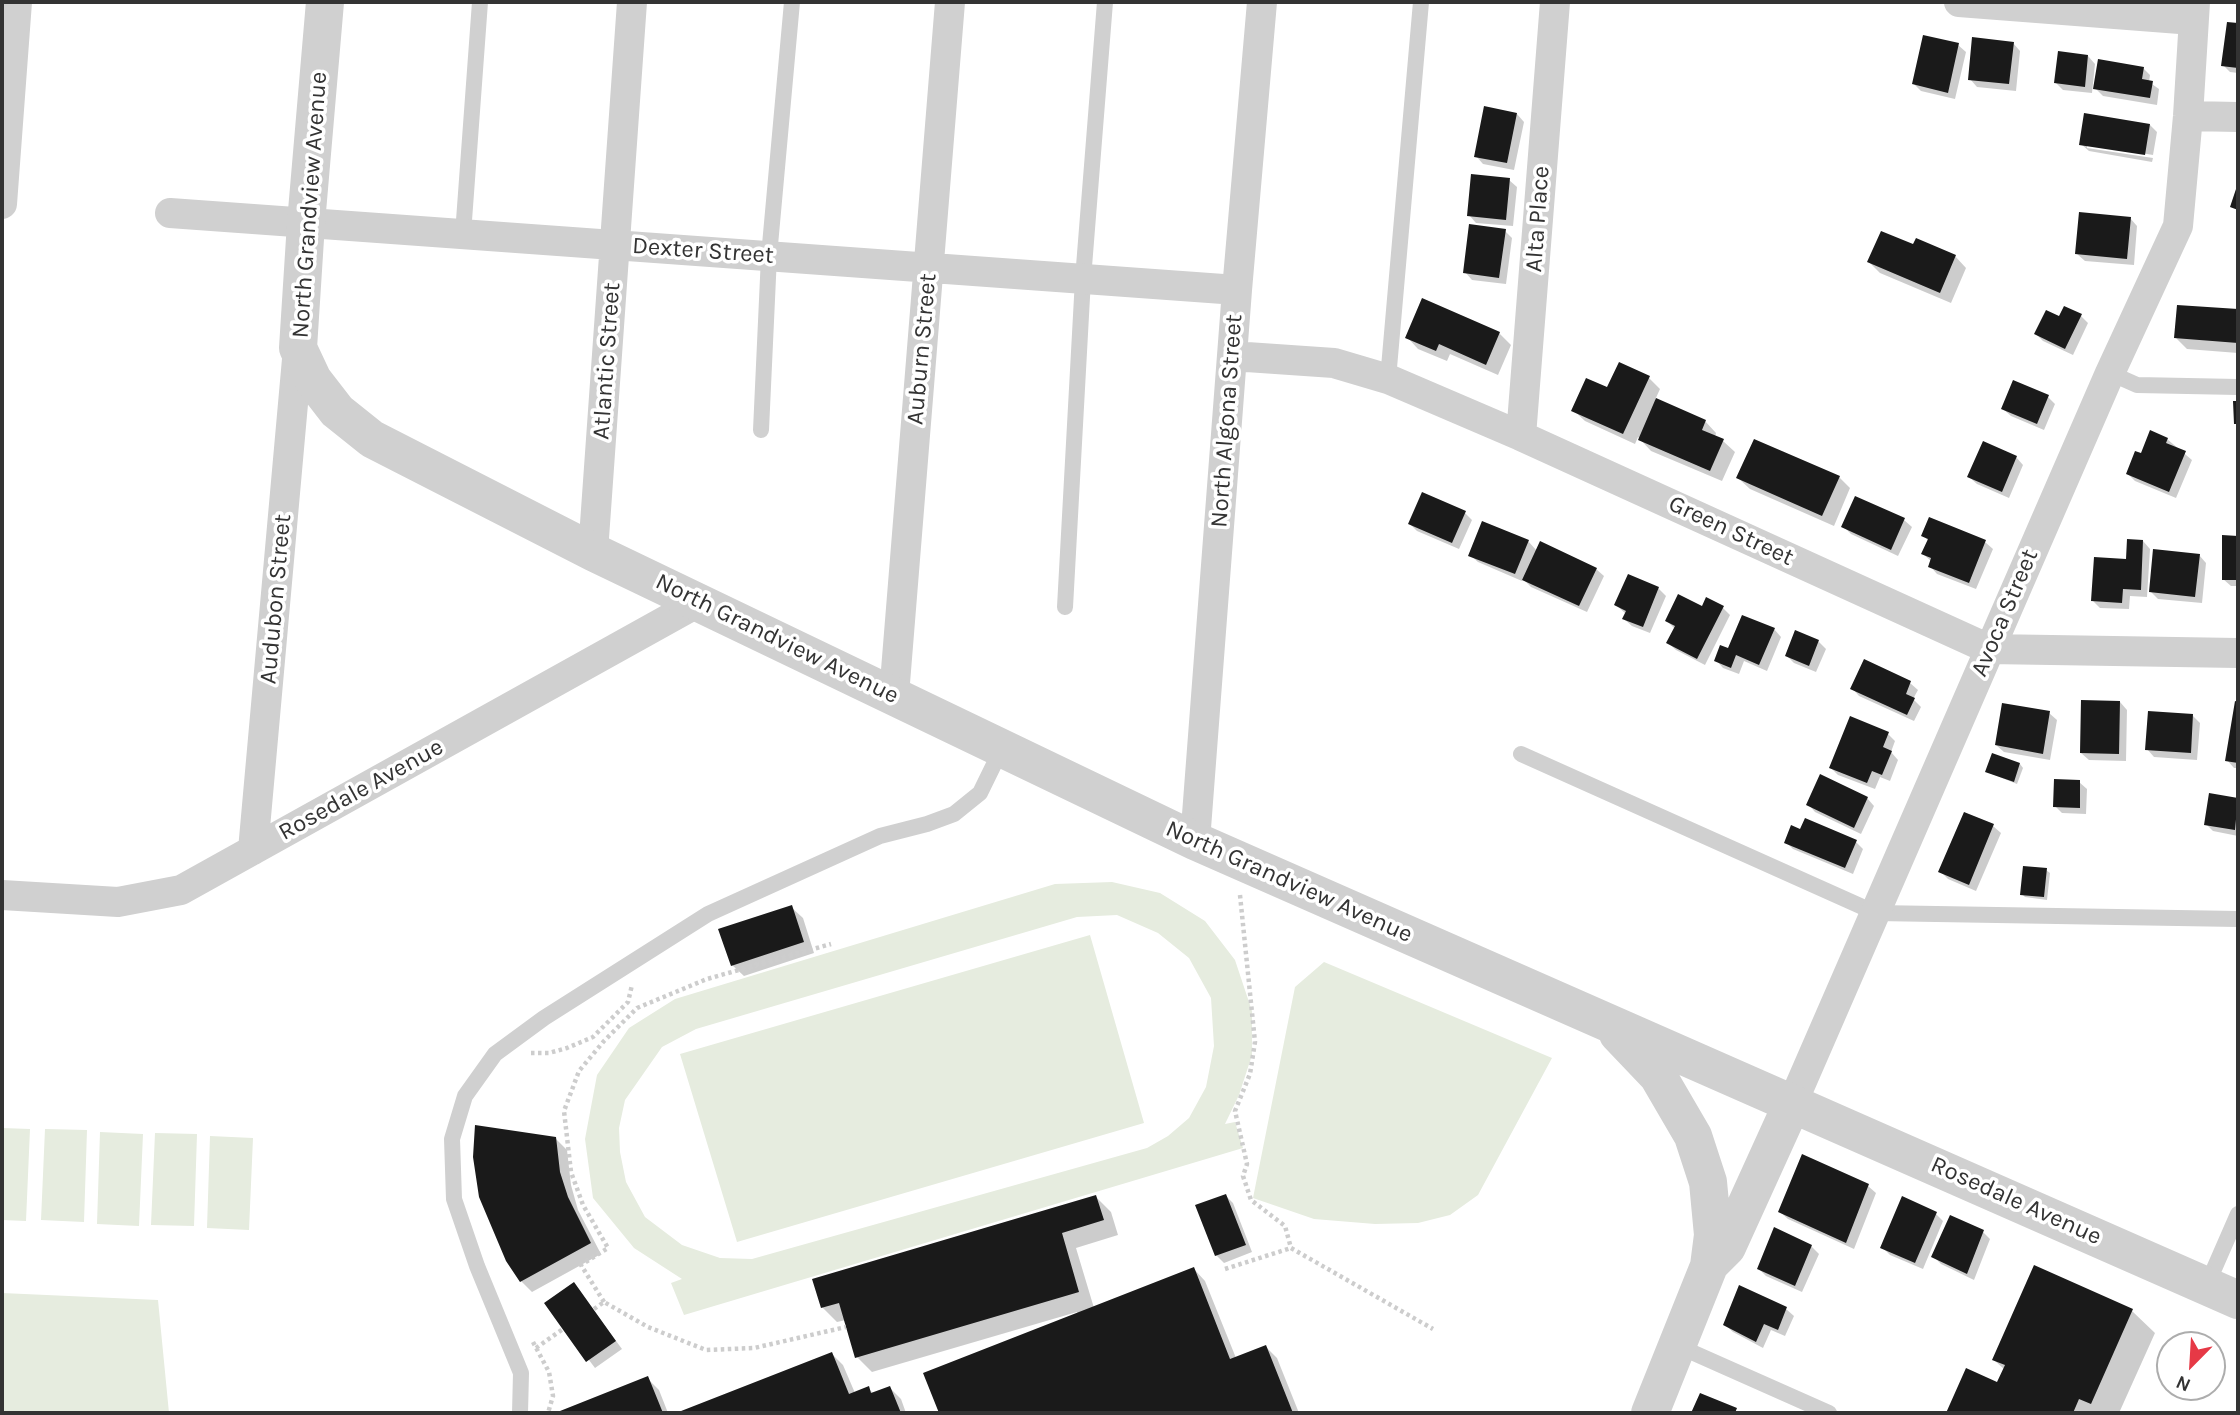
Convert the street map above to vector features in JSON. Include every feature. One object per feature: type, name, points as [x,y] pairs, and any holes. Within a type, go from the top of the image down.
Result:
[{"type":"street","points":[[2,204],[17,2]]},
{"type":"street","name":"North Grandview Avenue","points":[[325,2],[298,348],[313,380],[337,411],[372,439],[593,552],[1195,841],[1792,1104],[1727,1247],[1709,1266]]},
{"type":"street","name":"Atlantic Street","points":[[593,552],[632,2]]},
{"type":"street","name":"Auburn Street","points":[[894,695],[950,2]]},
{"type":"street","name":"North Algona Street","points":[[1195,841],[1262,2]]},
{"type":"street","name":"Alta Place","points":[[1521,436],[1555,2]]},
{"type":"street","points":[[1959,2],[2194,11]]},
{"type":"street","name":"Avoca Street","points":[[1792,1104],[2110,373],[2178,226],[2194,11]]},
{"type":"street","points":[[2188,116],[2238,117]]},
{"type":"street","name":"Dexter Street","points":[[170,213],[1237,290]]},
{"type":"street","name":"Audubon Street","points":[[253,850],[298,348]]},
{"type":"street","name":"Green Street","points":[[1232,356],[1334,363],[1388,379],[1521,436],[1989,649],[2238,653]]},
{"type":"street","name":"Rosedale Avenue","points":[[2,895],[118,902],[181,890],[699,602]]},
{"type":"street","name":"North Grandview Avenue","points":[[1610,1025],[1658,1076],[1693,1136],[1708,1182],[1713,1235],[1709,1266],[1650,1413]]},
{"type":"street","name":"Rosedale Avenue","points":[[1792,1104],[2223,1292]]},
{"type":"lane","points":[[463,234],[480,2]]},
{"type":"lane","points":[[761,430],[769,256],[792,2]]},
{"type":"lane","points":[[1065,607],[1083,279],[1105,2]]},
{"type":"lane","points":[[1388,379],[1421,2]]},
{"type":"lane","points":[[2110,373],[2137,385],[2238,387]]},
{"type":"lane","points":[[520,1413],[521,1373],[477,1266],[454,1199],[452,1139],[465,1096],[495,1054],[534,1025],[708,914],[880,836],[954,814],[980,793],[1002,747]]},
{"type":"lane","points":[[1521,754],[1877,912],[2238,919]]},
{"type":"lane","points":[[2223,1292],[2238,1214]]},
{"type":"lane","points":[[1677,1346],[1829,1413]]},
{"type":"path","points":[[1240,895],[1255,1042],[1250,1074],[1235,1111],[1247,1164],[1243,1176],[1251,1200],[1285,1226],[1291,1248],[1433,1329]]},
{"type":"path","points":[[831,944],[708,979],[637,1008],[579,1071],[564,1111],[571,1172],[583,1205],[608,1248],[582,1265],[604,1302],[648,1327],[706,1350],[754,1348],[846,1327]]},
{"type":"path","points":[[525,1055],[567,1048],[593,1037],[628,1002],[633,981]]},
{"type":"path","points":[[1225,1269],[1291,1248]]},
{"type":"path","points":[[593,1309],[604,1302]]},
{"type":"path","points":[[536,1348],[563,1329]]},
{"type":"path","points":[[531,1339],[549,1372],[553,1396],[548,1413]]},
{"type":"shaded area","points":[[1112,882],[1160,893],[1205,921],[1235,960],[1252,1011],[1252,1055],[1239,1095],[1225,1124],[1235,1122],[1243,1148],[684,1315],[671,1283],[682,1279],[634,1248],[593,1198],[585,1139],[597,1075],[629,1028],[675,999],[1055,884]],"holes":[[[1117,915],[1158,933],[1189,958],[1211,998],[1214,1046],[1206,1087],[1189,1118],[1168,1136],[1147,1148],[752,1259],[720,1258],[682,1245],[645,1217],[626,1182],[619,1128],[625,1100],[662,1047],[696,1029],[1077,917]]]},
{"type":"shaded area","points":[[1090,935],[1144,1123],[737,1242],[680,1054]]},
{"type":"shaded area","points":[[1324,962],[1552,1058],[1478,1195],[1450,1215],[1418,1223],[1375,1224],[1314,1219],[1253,1198],[1295,987]]},
{"type":"shaded area","points":[[2,1128],[30,1129],[26,1221],[2,1220]]},
{"type":"shaded area","points":[[45,1129],[87,1130],[84,1222],[41,1220]]},
{"type":"shaded area","points":[[100,1132],[143,1134],[139,1226],[97,1224]]},
{"type":"shaded area","points":[[155,1133],[197,1134],[194,1226],[151,1225]]},
{"type":"shaded area","points":[[210,1136],[253,1138],[249,1230],[207,1228]]},
{"type":"shaded area","points":[[2,1293],[158,1300],[169,1413],[2,1413]]},
{"type":"building","points":[[2227,22],[2238,23],[2238,68],[2221,66]]},
{"type":"building","points":[[1923,35],[1959,43],[1948,93],[1912,84]]},
{"type":"building","points":[[1972,37],[2014,42],[2009,84],[1968,80]]},
{"type":"building","points":[[2058,51],[2088,55],[2085,87],[2054,83]]},
{"type":"building","points":[[2098,59],[2144,67],[2142,79],[2153,81],[2150,98],[2093,89]]},
{"type":"building","points":[[1484,106],[1517,113],[1507,163],[1474,157]]},
{"type":"building","points":[[2084,113],[2150,124],[2145,155],[2079,145]]},
{"type":"building","points":[[1471,174],[1510,178],[1506,220],[1467,216]]},
{"type":"building","points":[[2238,183],[2238,210],[2230,207]]},
{"type":"building","points":[[2079,212],[2131,217],[2127,259],[2075,254]]},
{"type":"building","points":[[1469,224],[1506,229],[1499,278],[1463,273]]},
{"type":"building","points":[[1881,231],[1913,244],[1916,238],[1956,255],[1940,293],[1867,262]]},
{"type":"building","points":[[1422,298],[1500,332],[1486,365],[1439,344],[1436,351],[1405,338]]},
{"type":"building","points":[[2177,305],[2238,309],[2238,343],[2174,338]]},
{"type":"building","points":[[2064,306],[2082,314],[2065,349],[2034,334],[2046,310],[2059,316]]},
{"type":"building","points":[[1619,362],[1650,376],[1623,434],[1571,411],[1586,378],[1607,387]]},
{"type":"building","points":[[2013,380],[2049,395],[2037,424],[2001,409]]},
{"type":"building","points":[[1656,398],[1706,420],[1702,430],[1724,439],[1710,471],[1638,440]]},
{"type":"building","points":[[2233,401],[2238,401],[2238,424],[2234,424]]},
{"type":"building","points":[[2150,430],[2168,438],[2166,443],[2186,451],[2169,492],[2126,474],[2135,451],[2141,453]]},
{"type":"building","points":[[1754,439],[1840,476],[1822,516],[1736,478]]},
{"type":"building","points":[[1983,441],[2017,456],[2002,492],[1967,477]]},
{"type":"building","points":[[1422,492],[1466,511],[1452,543],[1408,524]]},
{"type":"building","points":[[1855,496],[1905,518],[1891,550],[1841,527]]},
{"type":"building","points":[[1929,517],[1986,540],[1969,583],[1928,567],[1931,558],[1921,554],[1928,539],[1921,536]]},
{"type":"building","points":[[1482,521],[1529,540],[1515,574],[1468,556]]},
{"type":"building","points":[[2222,535],[2238,536],[2238,580],[2222,580]]},
{"type":"building","points":[[2127,539],[2143,540],[2141,590],[2123,589],[2122,603],[2091,601],[2094,557],[2126,559]]},
{"type":"building","points":[[1540,541],[1597,568],[1579,606],[1522,580]]},
{"type":"building","points":[[2153,549],[2200,554],[2195,597],[2149,592]]},
{"type":"building","points":[[1628,574],[1659,587],[1643,627],[1622,619],[1626,611],[1614,605]]},
{"type":"building","points":[[1678,594],[1702,606],[1706,597],[1724,606],[1697,659],[1666,643],[1675,626],[1665,621]]},
{"type":"building","points":[[1742,615],[1775,628],[1759,665],[1736,655],[1731,668],[1714,661],[1720,645],[1728,648]]},
{"type":"building","points":[[1795,630],[1819,640],[1809,666],[1785,656]]},
{"type":"building","points":[[1864,659],[1911,681],[1906,694],[1915,698],[1907,715],[1850,689]]},
{"type":"building","points":[[2081,700],[2120,701],[2119,754],[2080,753]]},
{"type":"building","points":[[2235,701],[2238,702],[2238,763],[2225,761]]},
{"type":"building","points":[[2002,703],[2050,711],[2043,754],[1995,745]]},
{"type":"building","points":[[2148,711],[2193,714],[2191,753],[2145,750]]},
{"type":"building","points":[[1850,716],[1889,732],[1883,747],[1892,751],[1882,775],[1872,771],[1867,783],[1829,768]]},
{"type":"building","points":[[1992,753],[2020,763],[2014,782],[1985,772]]},
{"type":"building","points":[[1820,774],[1868,797],[1854,828],[1806,805]]},
{"type":"building","points":[[2054,779],[2080,780],[2080,808],[2053,807]]},
{"type":"building","points":[[2209,793],[2238,798],[2235,830],[2204,825]]},
{"type":"building","points":[[1964,812],[1994,824],[1969,885],[1938,872]]},
{"type":"building","points":[[1805,818],[1857,840],[1845,868],[1784,843],[1791,825],[1800,829]]},
{"type":"building","points":[[2023,866],[2047,868],[2044,897],[2020,895]]},
{"type":"building","points":[[792,905],[804,942],[731,966],[718,929]]},
{"type":"building","points":[[475,1125],[556,1137],[560,1172],[568,1197],[591,1243],[520,1282],[506,1261],[479,1197],[473,1157]]},
{"type":"building","points":[[1802,1154],[1869,1184],[1846,1243],[1778,1212]]},
{"type":"building","points":[[1226,1194],[1246,1245],[1215,1256],[1195,1205]]},
{"type":"building","points":[[1096,1195],[1104,1220],[1062,1233],[1079,1292],[855,1358],[839,1303],[821,1308],[812,1279]]},
{"type":"building","points":[[1902,1196],[1937,1212],[1915,1263],[1880,1248]]},
{"type":"building","points":[[1950,1215],[1984,1230],[1967,1274],[1931,1257]]},
{"type":"building","points":[[1774,1227],[1812,1245],[1795,1286],[1757,1269]]},
{"type":"building","points":[[2034,1265],[2133,1309],[2091,1404],[2079,1399],[2073,1413],[1946,1413],[1966,1368],[1997,1382],[2005,1365],[1992,1360]]},
{"type":"building","points":[[1194,1267],[1230,1359],[1266,1345],[1293,1413],[939,1413],[923,1373]]},
{"type":"building","points":[[574,1282],[616,1341],[586,1362],[544,1303]]},
{"type":"building","points":[[1739,1285],[1787,1307],[1778,1330],[1764,1324],[1756,1342],[1723,1325]]},
{"type":"building","points":[[832,1352],[849,1394],[869,1386],[871,1393],[890,1386],[901,1413],[676,1413]]},
{"type":"building","points":[[648,1376],[663,1413],[555,1413]]},
{"type":"building","points":[[1700,1393],[1737,1408],[1735,1413],[1691,1413]]}]
